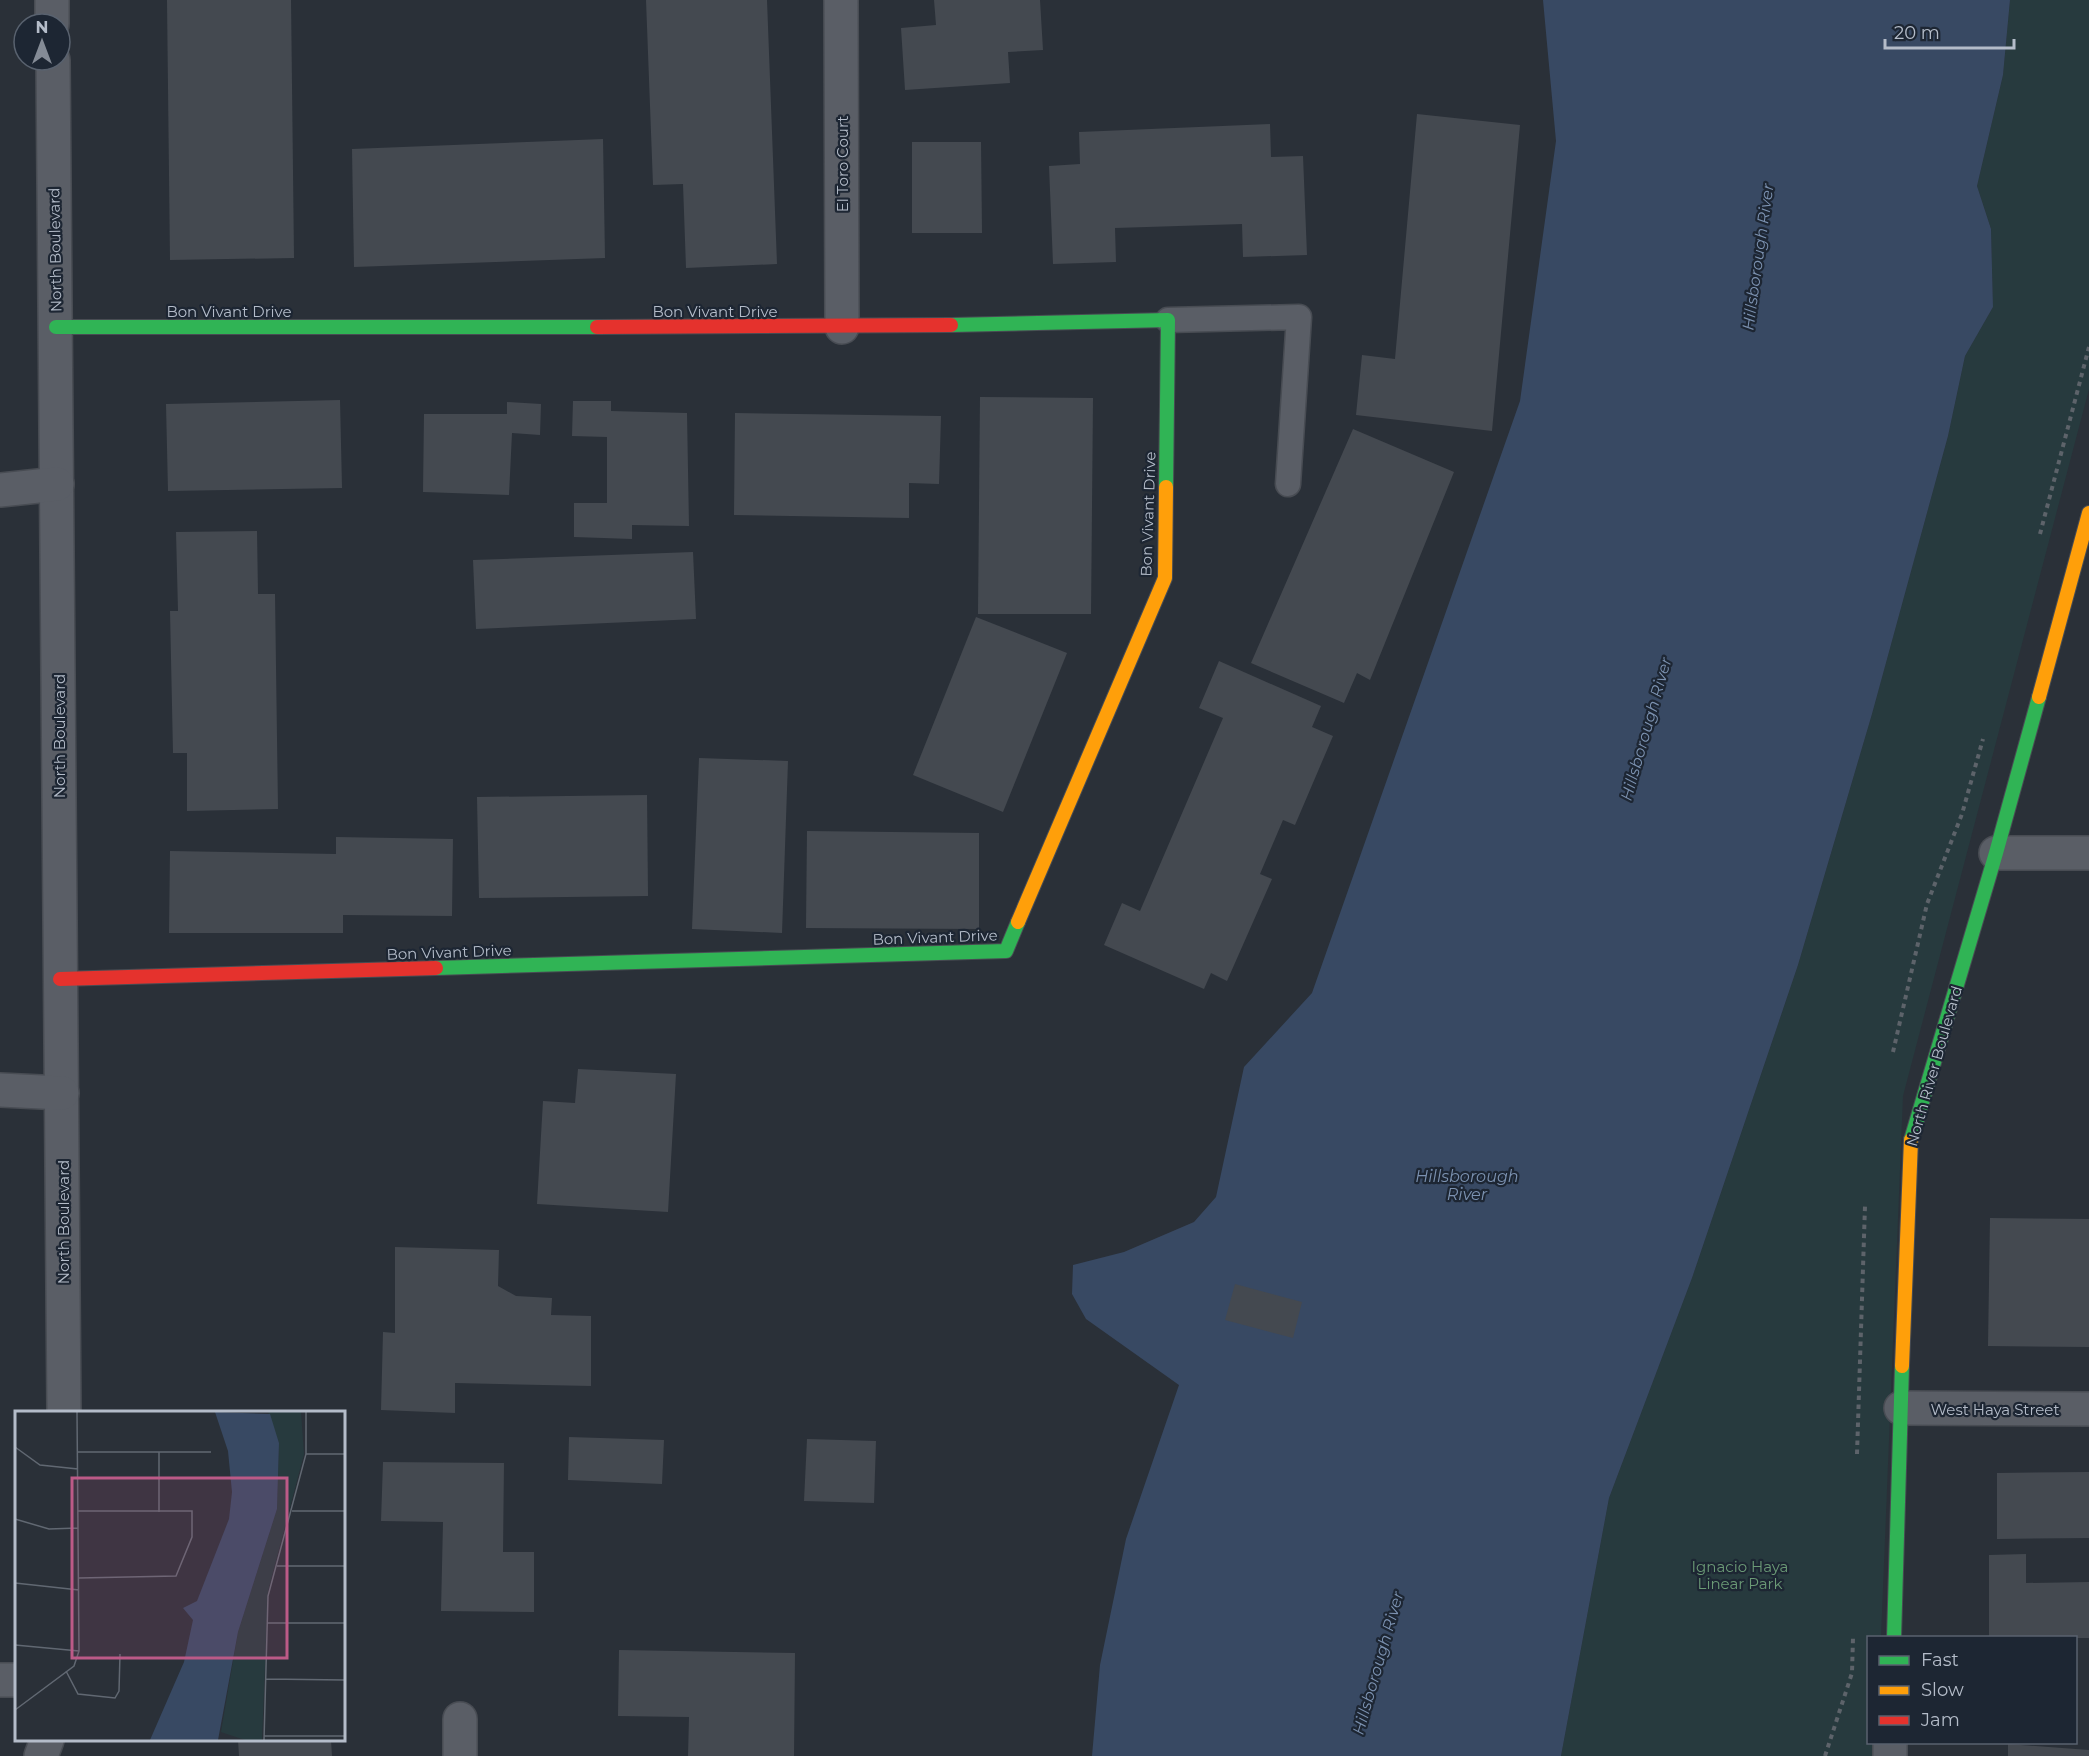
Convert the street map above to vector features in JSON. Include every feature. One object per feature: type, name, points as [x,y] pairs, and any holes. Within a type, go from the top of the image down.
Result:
[{"type":"street","name":"El Toro Court","points":[[841,0],[842,327]]},
{"type":"street","name":"North Boulevard","points":[[53,72],[64,1411]]},
{"type":"street","name":"Bon Vivant Drive","points":[[56,327],[842,327],[1168,320],[1164,578],[1006,951],[60,979]]},
{"type":"street","points":[[0,490],[57,484]]},
{"type":"street","name":"North River Boulevard","points":[[1894,1636],[1909,1146],[1996,853],[2089,513]]},
{"type":"street","points":[[1996,853],[2089,854]]},
{"type":"street","points":[[0,1090],[62,1093]]},
{"type":"street","name":"West Haya Street","points":[[1902,1408],[2089,1409]]},
{"type":"street","points":[[460,1719],[460,1756]]},
{"type":"street","points":[[41,1756],[47,1741]]},
{"type":"lane","points":[[1168,320],[1299,317],[1288,484]]},
{"type":"green space","name":"Ignacio Haya Linear Park","points":[[2010,0],[2089,0],[2089,389],[1903,1096],[1881,1636],[1867,1636],[1867,1744],[1877,1744],[1876,1756],[1561,1756],[1609,1498],[1692,1278],[1798,965],[1872,714],[1948,436],[1965,356],[1993,307],[1991,229],[1977,186],[2003,75]]},
{"type":"water","name":"Hillsborough River","points":[[1543,0],[2010,0],[2003,75],[1977,186],[1991,229],[1993,307],[1965,356],[1948,436],[1872,714],[1798,965],[1692,1278],[1609,1498],[1561,1756],[1092,1756],[1100,1665],[1126,1539],[1179,1385],[1086,1319],[1072,1294],[1073,1265],[1124,1252],[1194,1222],[1216,1197],[1244,1067],[1312,993],[1520,401],[1556,141]]},
{"type":"building","points":[[167,0],[291,0],[294,258],[170,260]]},
{"type":"building","points":[[646,0],[767,0],[777,264],[686,268],[683,184],[653,185]]},
{"type":"building","points":[[934,0],[1040,0],[1043,50],[1008,52],[1010,83],[905,90],[901,28],[936,25]]},
{"type":"building","points":[[1417,114],[1520,125],[1492,431],[1356,415],[1362,355],[1395,359]]},
{"type":"building","points":[[1270,124],[1271,157],[1303,156],[1307,255],[1243,257],[1242,224],[1115,228],[1116,262],[1053,264],[1049,166],[1080,164],[1079,132]]},
{"type":"building","points":[[603,139],[605,258],[354,267],[352,149]]},
{"type":"building","points":[[912,142],[981,142],[982,233],[912,233]]},
{"type":"building","points":[[980,397],[1093,398],[1091,614],[978,614]]},
{"type":"building","points":[[340,400],[342,488],[168,491],[166,404]]},
{"type":"building","points":[[573,401],[611,401],[611,411],[687,413],[689,526],[632,525],[632,539],[574,537],[574,503],[607,503],[607,437],[572,436]]},
{"type":"building","points":[[507,402],[541,404],[540,435],[512,433],[509,495],[423,492],[424,414],[507,414]]},
{"type":"building","points":[[735,413],[941,416],[939,484],[909,483],[909,518],[734,515]]},
{"type":"building","points":[[1353,429],[1454,472],[1370,680],[1357,673],[1344,703],[1251,663]]},
{"type":"building","points":[[257,531],[258,594],[275,594],[278,809],[187,811],[187,753],[173,753],[170,611],[178,611],[176,532]]},
{"type":"building","points":[[693,552],[696,619],[476,629],[473,560]]},
{"type":"building","points":[[976,617],[1067,653],[1003,812],[913,775]]},
{"type":"building","points":[[1219,661],[1321,706],[1312,727],[1333,736],[1295,825],[1283,820],[1260,874],[1272,879],[1227,981],[1211,973],[1204,989],[1104,945],[1122,903],[1140,911],[1223,718],[1199,708]]},
{"type":"building","points":[[699,758],[788,761],[782,933],[692,929]]},
{"type":"building","points":[[647,795],[648,896],[479,898],[477,797]]},
{"type":"building","points":[[807,831],[979,833],[979,929],[806,928]]},
{"type":"building","points":[[336,837],[453,839],[452,916],[343,915],[343,933],[169,933],[170,851],[336,854]]},
{"type":"building","points":[[578,1069],[676,1074],[668,1212],[537,1204],[543,1101],[575,1103]]},
{"type":"building","points":[[1990,1218],[2089,1219],[2089,1347],[1988,1346]]},
{"type":"building","points":[[395,1247],[499,1250],[498,1286],[516,1296],[552,1298],[551,1315],[591,1316],[591,1386],[455,1383],[455,1413],[381,1410],[383,1332],[395,1333]]},
{"type":"building","points":[[1235,1284],[1302,1302],[1293,1338],[1225,1320]]},
{"type":"building","points":[[569,1437],[664,1440],[662,1484],[568,1480]]},
{"type":"building","points":[[807,1439],[876,1441],[874,1503],[804,1501]]},
{"type":"building","points":[[383,1462],[504,1463],[503,1552],[534,1552],[534,1612],[441,1611],[443,1522],[381,1521]]},
{"type":"building","points":[[2089,1472],[2089,1538],[1997,1539],[1997,1473]]},
{"type":"building","points":[[2026,1554],[2026,1583],[2089,1582],[2089,1638],[1989,1636],[1989,1555]]},
{"type":"building","points":[[619,1650],[795,1653],[794,1756],[688,1756],[689,1717],[618,1716]]},
{"type":"building","points":[[238,1741],[331,1741],[332,1756],[239,1756]]},
{"type":"building","points":[[2008,1744],[2089,1750],[2089,1756],[2008,1756]]},
{"type":"traffic: fast","points":[[951,325],[1168,320],[1166,487]]},
{"type":"traffic: fast","points":[[56,327],[597,327]]},
{"type":"traffic: fast","points":[[1911,1140],[1996,853],[2039,697]]},
{"type":"traffic: fast","points":[[436,968],[1006,951],[1018,922]]},
{"type":"traffic: fast","points":[[1894,1636],[1902,1366]]},
{"type":"traffic: slow","points":[[1018,922],[1165,578],[1166,487]]},
{"type":"traffic: slow","points":[[2039,697],[2089,513]]},
{"type":"traffic: slow","points":[[1902,1366],[1911,1140]]},
{"type":"traffic: jam","points":[[597,327],[951,325]]},
{"type":"traffic: jam","points":[[60,979],[436,968]]}]
